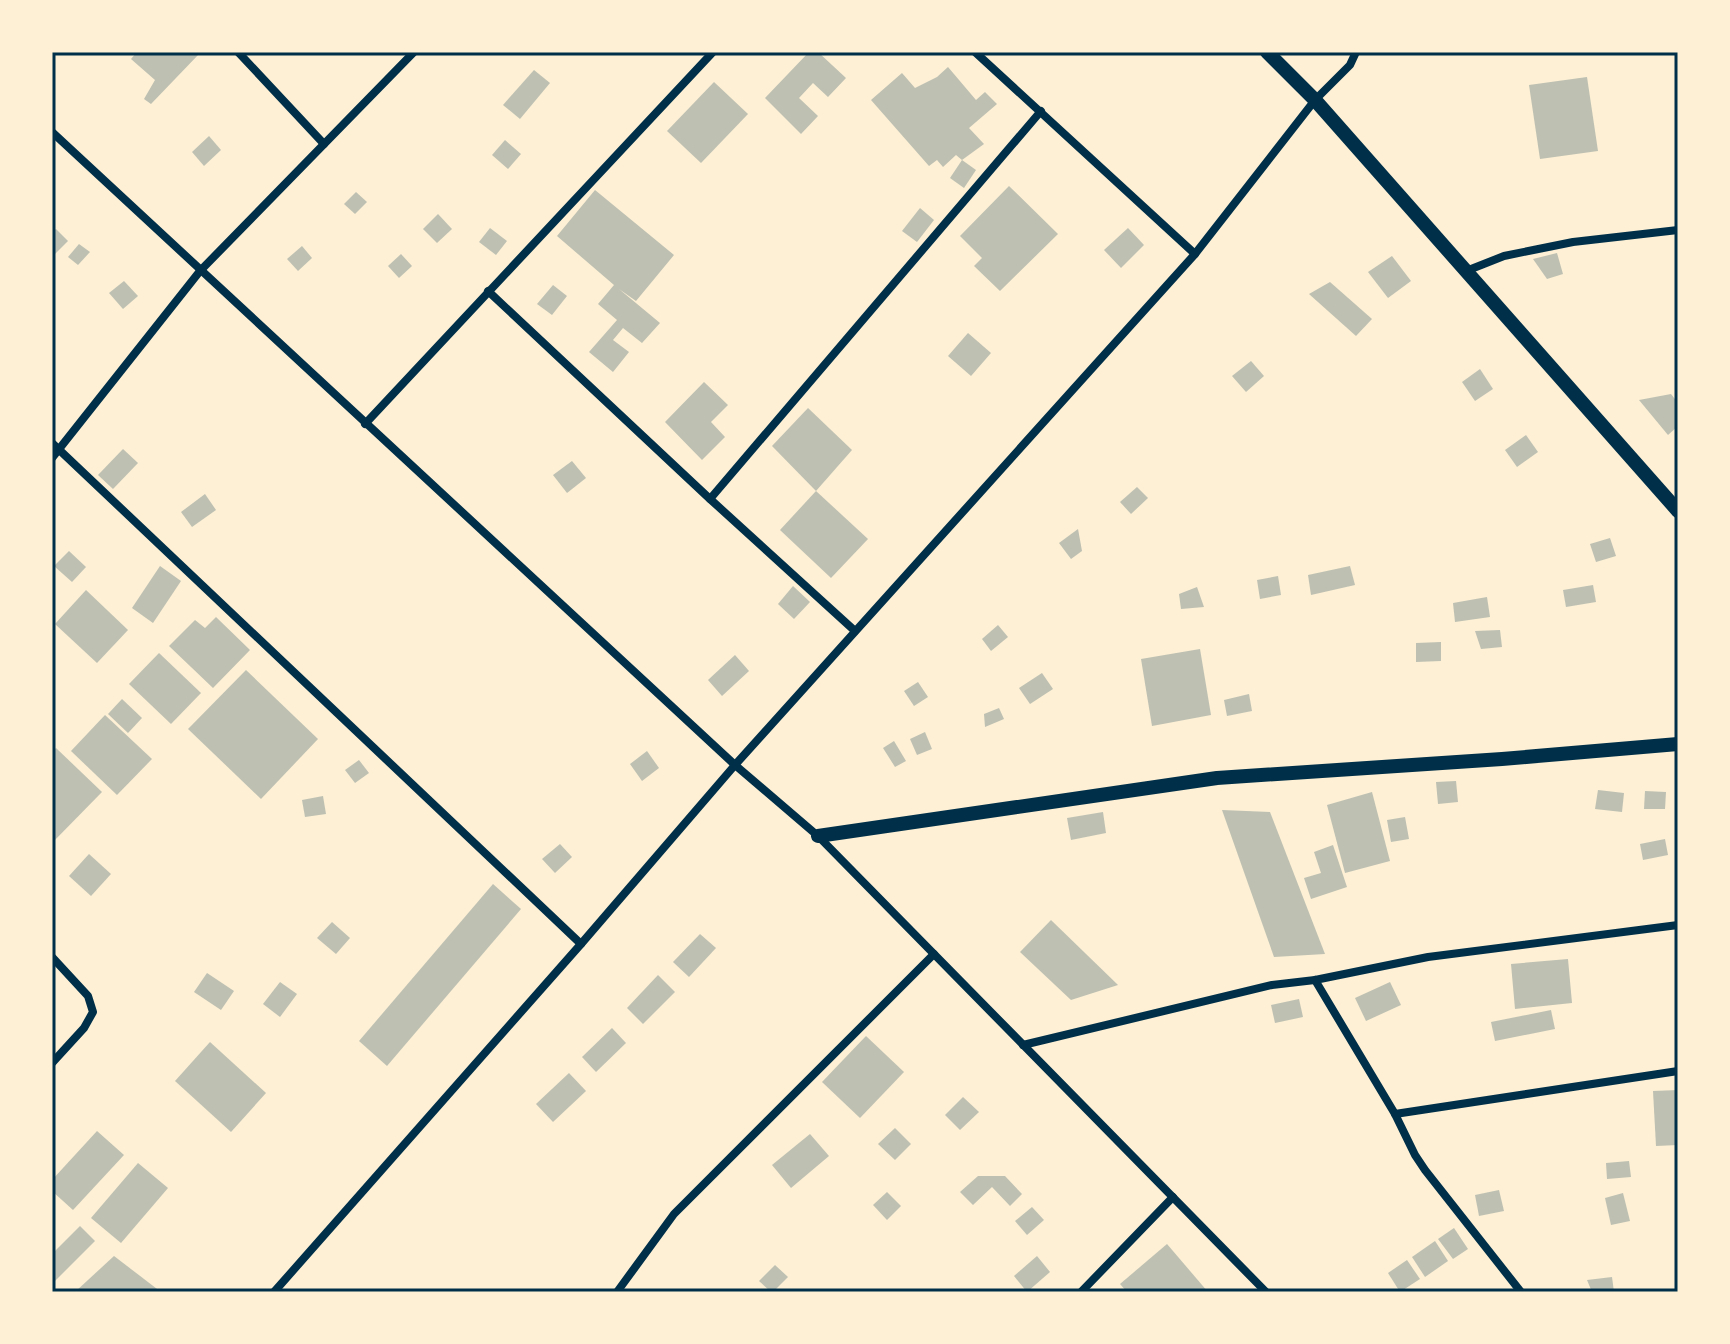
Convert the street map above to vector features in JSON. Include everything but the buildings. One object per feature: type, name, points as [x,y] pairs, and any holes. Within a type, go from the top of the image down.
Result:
[{"type":"street","points":[[238,52],[324,144]]},
{"type":"street","points":[[52,458],[56,447],[200,271],[414,52]]},
{"type":"street","points":[[365,424],[713,52]]},
{"type":"street","points":[[975,52],[1195,254]]},
{"type":"street","points":[[1267,52],[1315,100],[1678,511]]},
{"type":"street","points":[[274,1292],[735,765],[1195,254],[1315,100],[1350,65],[1356,52]]},
{"type":"street","points":[[710,499],[1041,111]]},
{"type":"street","points":[[52,132],[735,765],[818,836],[1266,1292]]},
{"type":"street","points":[[1466,271],[1504,256],[1573,242],[1678,230]]},
{"type":"street","points":[[488,291],[855,631]]},
{"type":"street","points":[[56,447],[581,944]]},
{"type":"street","points":[[818,836],[1217,778],[1678,744]]},
{"type":"street","points":[[1023,1045],[1272,985],[1315,980],[1428,957],[1678,925]]},
{"type":"street","points":[[617,1292],[674,1214],[934,954]]},
{"type":"street","points":[[52,957],[88,996],[93,1012],[84,1028],[52,1063]]},
{"type":"street","points":[[1315,980],[1395,1114],[1415,1155],[1521,1292]]},
{"type":"street","points":[[1395,1114],[1678,1071]]},
{"type":"street","points":[[1081,1292],[1173,1197]]}]
